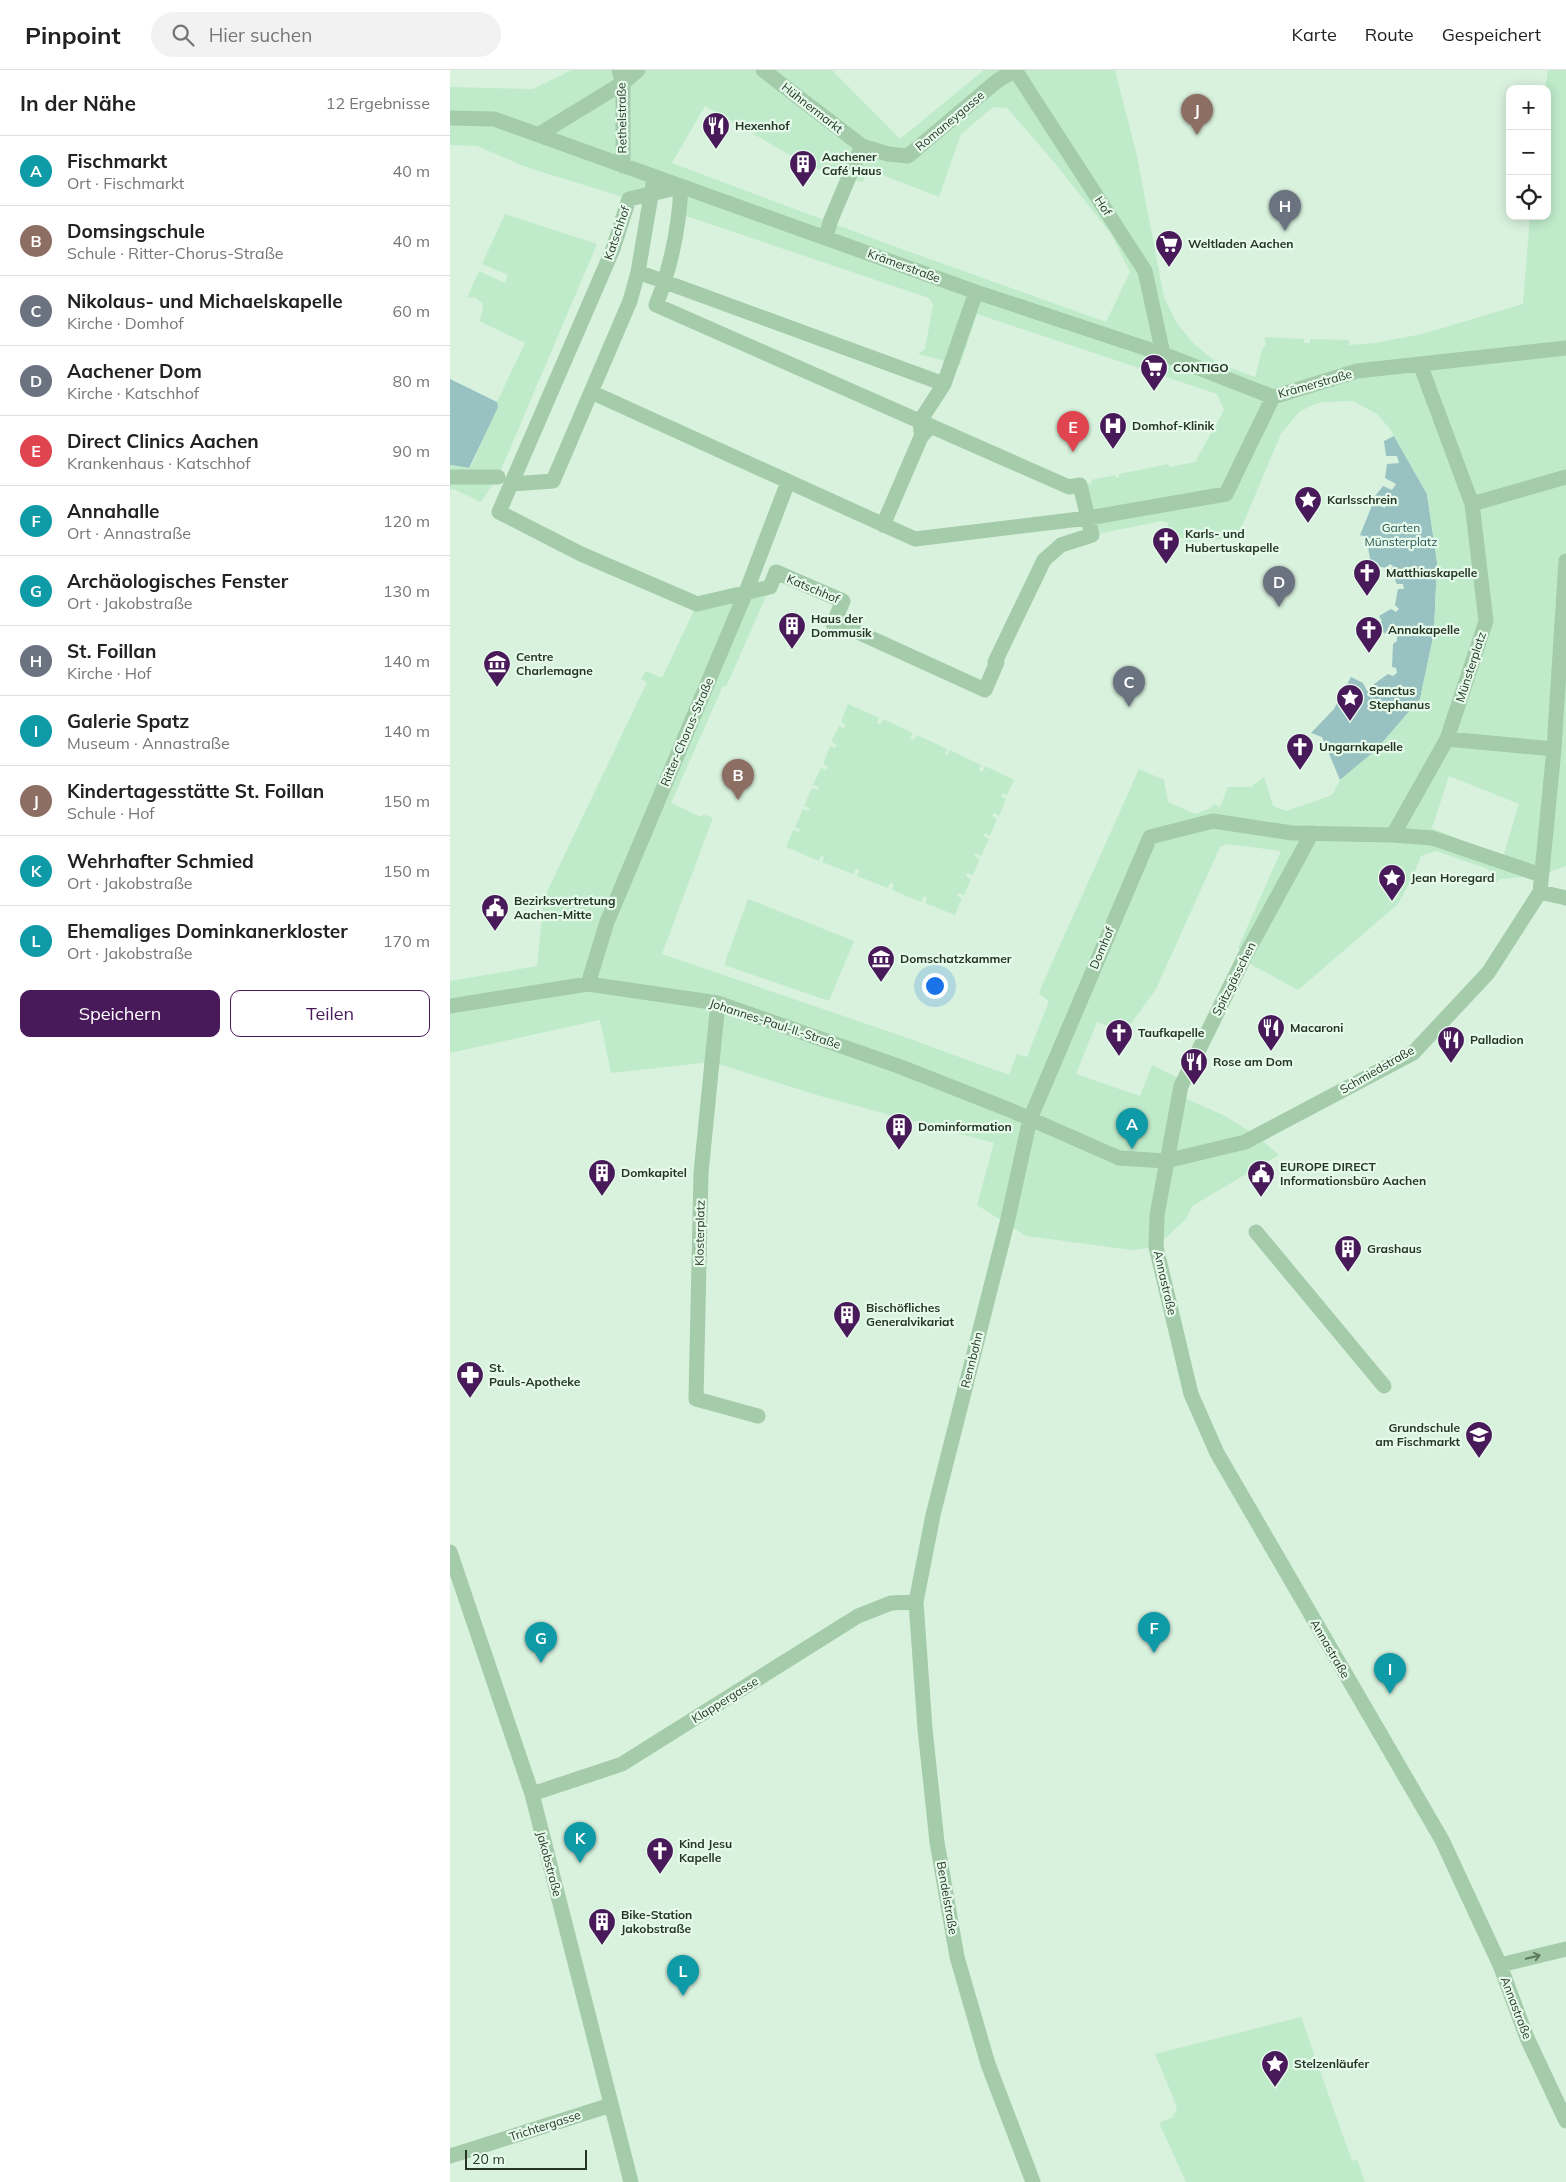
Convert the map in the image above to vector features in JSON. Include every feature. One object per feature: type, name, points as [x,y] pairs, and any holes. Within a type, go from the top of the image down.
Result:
[{"type":"street","points":[[538,135],[621,76],[638,70]]},
{"type":"street","name":"Hühnermarkt","points":[[763,70],[862,146]]},
{"type":"street","name":"Romaneygasse","points":[[862,146],[888,154],[908,156],[997,81],[1015,70]]},
{"type":"street","name":"Hof","points":[[1015,70],[1145,271],[1163,354]]},
{"type":"street","name":"Rethelstraße","points":[[621,76],[623,166]]},
{"type":"street","name":"Krämerstraße","points":[[450,118],[494,119],[976,292],[1163,354],[1273,396],[1357,371],[1420,364]]},
{"type":"street","points":[[826,238],[830,222],[862,146]]},
{"type":"street","name":"Katschhof","points":[[512,484],[553,481],[630,300],[638,272],[653,193],[654,177]]},
{"type":"street","name":"Katschhof","points":[[681,187],[680,214],[665,281],[656,305],[924,428],[1069,487],[1080,485],[1092,536],[1062,545],[1052,552],[1040,567],[985,690],[850,629],[850,631],[833,624],[843,601],[776,572],[770,587],[697,604],[581,554],[499,512],[613,249],[629,199],[653,193],[681,187]]},
{"type":"street","points":[[638,272],[944,384]]},
{"type":"street","points":[[883,525],[944,384],[976,292]]},
{"type":"street","points":[[1420,364],[1566,348]]},
{"type":"street","name":"Münsterplatz","points":[[1393,835],[1447,739],[1486,621],[1472,504],[1420,364]]},
{"type":"street","points":[[591,392],[916,539],[1088,518],[1226,494],[1273,396]]},
{"type":"street","points":[[450,477],[498,477]]},
{"type":"street","points":[[1472,504],[1566,477]]},
{"type":"street","name":"Ritter-Chorus-Straße","points":[[588,984],[607,922],[746,592],[788,482]]},
{"type":"street","points":[[1312,833],[1432,838],[1541,875],[1554,749],[1566,561]]},
{"type":"street","points":[[1447,739],[1554,749]]},
{"type":"street","name":"Domhof","points":[[1030,1118],[1150,837],[1208,816],[1292,832],[1312,833]]},
{"type":"street","name":"Spitzgässchen","points":[[1166,1162],[1181,1086],[1245,956],[1312,833]]},
{"type":"street","name":"Schmiedstraße","points":[[1030,1118],[1119,1158],[1166,1162],[1245,1142],[1412,1053],[1488,973],[1540,892],[1541,875]]},
{"type":"street","points":[[1540,892],[1566,898]]},
{"type":"street","name":"Johannes-Paul-II.-Straße","points":[[450,1006],[588,984],[718,1003],[901,1067],[1030,1118]]},
{"type":"street","name":"Klosterplatz","points":[[718,1003],[701,1173],[696,1399],[758,1416]]},
{"type":"street","name":"Rennbahn","points":[[916,1602],[933,1515],[1007,1223],[1030,1118]]},
{"type":"street","name":"Annastraße","points":[[1166,1162],[1157,1216],[1156,1247],[1191,1394],[1217,1453],[1442,1840],[1500,1965],[1527,2038],[1566,2121]]},
{"type":"street","points":[[1256,1232],[1384,1386]]},
{"type":"street","name":"Jakobstraße","points":[[450,1552],[532,1794],[631,2182]]},
{"type":"street","name":"Klappergasse","points":[[532,1794],[622,1764],[858,1616],[890,1603],[916,1602]]},
{"type":"street","name":"Bendelstraße","points":[[916,1602],[925,1729],[936,1833],[957,1957],[988,2064],[1033,2182]]},
{"type":"street","points":[[1500,1965],[1566,1949]]},
{"type":"street","name":"Trichtergasse","points":[[450,2156],[611,2105]]},
{"type":"green space","points":[[450,379],[497,402],[499,406],[469,468],[450,465]]},
{"type":"green space","name":"Garten Münsterplatz","points":[[1394,436],[1427,494],[1437,562],[1434,633],[1420,699],[1375,751],[1340,780],[1322,737],[1311,733],[1334,709],[1351,677],[1363,683],[1367,691],[1373,689],[1374,684],[1388,674],[1393,676],[1397,673],[1396,668],[1392,667],[1393,644],[1397,641],[1397,637],[1395,634],[1389,636],[1373,625],[1382,621],[1379,616],[1391,609],[1396,612],[1399,609],[1395,605],[1398,589],[1404,589],[1403,584],[1397,584],[1390,571],[1393,566],[1390,564],[1386,568],[1371,565],[1368,547],[1371,539],[1360,535],[1373,503],[1385,508],[1387,501],[1375,496],[1383,486],[1392,490],[1396,484],[1385,478],[1387,464],[1399,463],[1397,456],[1386,456],[1384,441]]},
{"type":"shaded area","points":[[572,70],[832,70],[900,139],[984,70],[1115,70],[1137,156],[1164,297],[1176,322],[1193,343],[1216,362],[1255,377],[1262,350],[1266,344],[1264,337],[1304,339],[1304,343],[1310,343],[1310,339],[1349,340],[1349,345],[1375,343],[1422,334],[1523,304],[1530,220],[1551,220],[1551,85],[1546,85],[1548,70],[1566,70],[1566,866],[1541,875],[1501,879],[1496,882],[1488,869],[1436,851],[1421,856],[1412,879],[1398,904],[1298,990],[1252,965],[1238,948],[1281,851],[1227,844],[1220,847],[1156,989],[1125,1032],[1097,1022],[1076,1074],[1140,1096],[1152,1065],[1176,1077],[1185,1098],[1225,1116],[1257,1136],[1279,1155],[1192,1206],[1186,1219],[1156,1247],[1132,1250],[1026,1236],[977,1205],[994,1143],[820,1096],[712,1062],[611,1073],[600,1020],[450,1053],[450,981],[537,966],[544,898],[647,682],[641,679],[646,671],[662,678],[697,604],[770,587],[726,687],[723,686],[671,803],[701,817],[703,814],[713,818],[662,954],[899,1035],[1009,1075],[1017,1054],[1027,1057],[1049,1001],[1039,994],[1043,983],[1139,769],[1164,780],[1168,802],[1195,814],[1211,808],[1214,804],[1220,807],[1228,787],[1251,787],[1264,777],[1273,806],[1287,811],[1332,795],[1340,780],[1375,751],[1420,699],[1434,633],[1437,562],[1427,494],[1390,429],[1377,414],[1353,401],[1317,403],[1299,412],[1281,434],[1237,538],[1197,541],[1191,544],[1168,529],[1168,523],[1162,521],[1092,535],[1080,485],[1092,483],[1091,480],[1116,475],[1116,478],[1119,477],[1119,474],[1168,464],[1170,467],[1195,462],[1224,410],[1217,394],[977,314],[960,365],[918,354],[925,349],[933,305],[929,298],[680,214],[681,187],[629,199],[526,167],[477,146],[450,145],[450,87],[533,89]],"holes":[[[705,106],[795,158],[835,177],[863,182],[867,169],[939,197],[961,134],[993,107],[1007,108],[1054,162],[1111,234],[1130,272],[1106,322],[896,247],[672,163]],[[1449,776],[1519,804],[1503,857],[1432,828]]]},
{"type":"shaded area","points":[[505,214],[597,244],[498,477],[481,502],[453,489],[450,490],[450,465],[470,468],[498,407],[497,402],[525,343],[479,321],[483,310],[482,303],[475,297],[467,298],[479,271],[505,283],[508,275],[482,264]]},
{"type":"shaded area","points":[[848,704],[879,718],[877,723],[880,725],[883,719],[913,733],[910,739],[914,740],[917,735],[947,749],[945,754],[947,756],[950,750],[981,765],[979,770],[982,772],[985,766],[1014,780],[1007,795],[1003,793],[1001,796],[1006,799],[999,816],[994,813],[992,816],[997,819],[990,836],[985,833],[983,836],[989,839],[981,856],[976,853],[974,856],[980,859],[973,875],[967,873],[966,876],[971,879],[964,895],[959,893],[957,896],[962,898],[955,915],[925,903],[927,898],[924,896],[921,902],[892,890],[894,884],[890,883],[888,888],[857,876],[859,870],[856,869],[853,874],[822,862],[824,857],[821,855],[819,861],[786,847],[793,830],[799,832],[800,829],[795,827],[803,809],[808,811],[810,808],[804,806],[812,788],[817,790],[819,787],[813,785],[821,768],[826,770],[828,766],[823,764],[830,746],[835,748],[837,745],[831,742],[839,726],[844,728],[846,725],[841,722]]},
{"type":"shaded area","points":[[748,899],[854,941],[829,1001],[724,965]]},
{"type":"shaded area","points":[[1301,2017],[1352,2161],[1357,2159],[1365,2182],[1186,2182],[1159,2123],[1173,2117],[1177,2107],[1155,2054]]},
{"type":"place","name":"Kindertagesstätte St. Foillan","points":[[1197,135]]},
{"type":"place","name":"Hexenhof","points":[[716,150]]},
{"type":"place","name":"Aachener Café Haus","points":[[803,188]]},
{"type":"place","name":"St. Foillan","points":[[1285,231]]},
{"type":"place","name":"Weltladen Aachen","points":[[1169,268]]},
{"type":"place","name":"CONTIGO","points":[[1154,392]]},
{"type":"place","name":"Domhof-Klinik","points":[[1113,450]]},
{"type":"place","name":"Direct Clinics Aachen","points":[[1073,452]]},
{"type":"place","name":"Karlsschrein","points":[[1308,524]]},
{"type":"place","name":"Karls- und Hubertuskapelle","points":[[1166,565]]},
{"type":"place","name":"Matthiaskapelle","points":[[1367,597]]},
{"type":"place","name":"Aachener Dom","points":[[1279,607]]},
{"type":"place","name":"Haus der Dommusik","points":[[792,650]]},
{"type":"place","name":"Annakapelle","points":[[1369,654]]},
{"type":"place","name":"Centre Charlemagne","points":[[497,688]]},
{"type":"place","name":"Nikolaus- und Michaelskapelle","points":[[1129,707]]},
{"type":"place","name":"Sanctus Stephanus","points":[[1350,722]]},
{"type":"place","name":"Ungarnkapelle","points":[[1300,771]]},
{"type":"place","name":"Domsingschule","points":[[738,800]]},
{"type":"place","name":"Jean Horegard","points":[[1392,902]]},
{"type":"place","name":"Bezirksvertretung Aachen-Mitte","points":[[495,932]]},
{"type":"place","name":"Domschatzkammer","points":[[881,983]]},
{"type":"place","name":"Macaroni","points":[[1271,1052]]},
{"type":"place","name":"Taufkapelle","points":[[1119,1057]]},
{"type":"place","name":"Palladion","points":[[1451,1064]]},
{"type":"place","name":"Rose am Dom","points":[[1194,1086]]},
{"type":"place","name":"Fischmarkt","points":[[1132,1149]]},
{"type":"place","name":"Dominformation","points":[[899,1151]]},
{"type":"place","name":"Domkapitel","points":[[602,1197]]},
{"type":"place","name":"EUROPE DIRECT Informationsbüro Aachen","points":[[1261,1198]]},
{"type":"place","name":"Grashaus","points":[[1348,1273]]},
{"type":"place","name":"Bischöfliches Generalvikariat","points":[[847,1339]]},
{"type":"place","name":"St. Pauls-Apotheke","points":[[470,1399]]},
{"type":"place","name":"Grundschule am Fischmarkt","points":[[1479,1459]]},
{"type":"place","name":"Annahalle","points":[[1154,1653]]},
{"type":"place","name":"Archäologisches Fenster","points":[[541,1663]]},
{"type":"place","name":"Galerie Spatz","points":[[1390,1694]]},
{"type":"place","name":"Wehrhafter Schmied","points":[[580,1863]]},
{"type":"place","name":"Kind Jesu Kapelle","points":[[660,1875]]},
{"type":"place","name":"Bike-Station Jakobstraße","points":[[602,1946]]},
{"type":"place","name":"Ehemaliges Dominkanerkloster","points":[[683,1996]]},
{"type":"place","name":"Stelzenläufer","points":[[1275,2088]]}]
